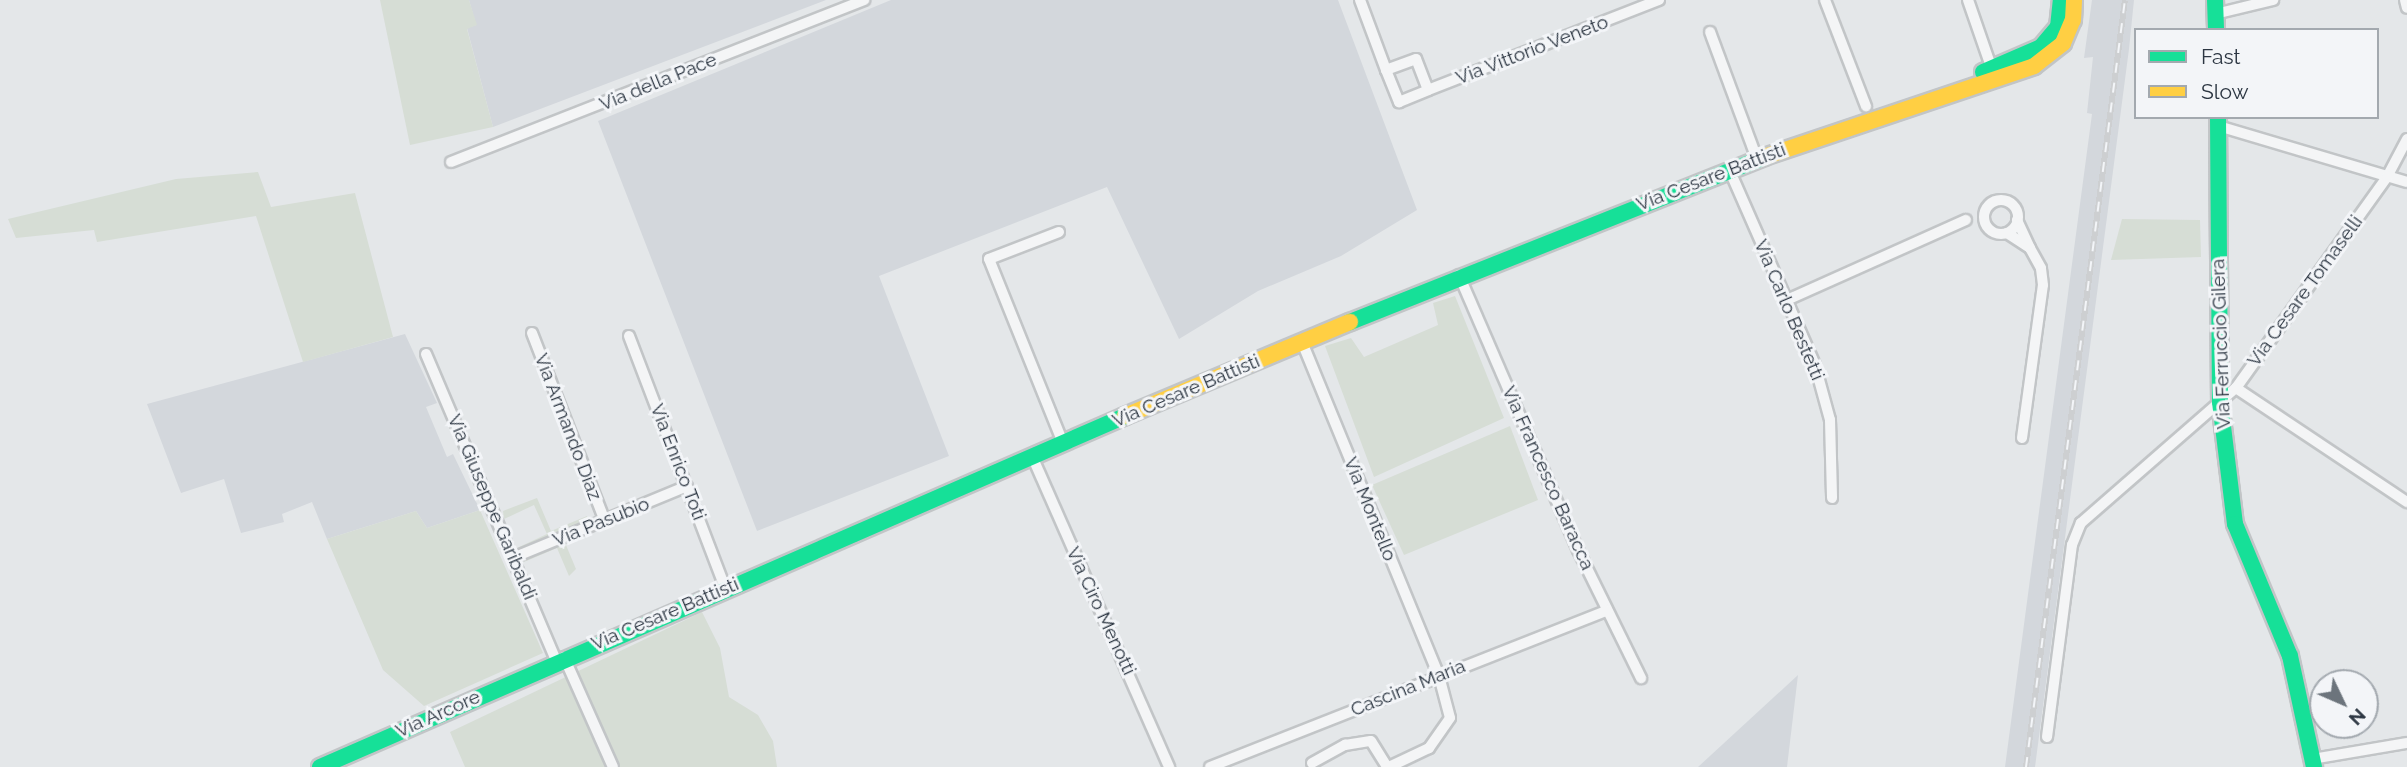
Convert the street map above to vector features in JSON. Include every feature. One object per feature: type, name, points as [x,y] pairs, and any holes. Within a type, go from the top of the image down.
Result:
[{"type":"street","name":"Via della Pace","points":[[451,162],[864,0]]},
{"type":"street","points":[[1360,0],[1386,70],[1416,59],[1428,90]]},
{"type":"street","name":"Via Vittorio Veneto","points":[[1386,70],[1399,102],[1659,0]]},
{"type":"street","points":[[1825,0],[1866,106]]},
{"type":"street","points":[[1968,0],[1994,73]]},
{"type":"street","points":[[2052,47],[2062,0]]},
{"type":"street","points":[[2052,47],[2071,27],[2074,0]]},
{"type":"street","points":[[2215,15],[2273,0]]},
{"type":"street","points":[[2405,0],[2407,8]]},
{"type":"street","points":[[1710,32],[1756,159]]},
{"type":"street","name":"Via Cesare Battisti","points":[[560,659],[1459,275],[1756,159],[1994,73],[2034,66],[2052,47]]},
{"type":"street","points":[[2218,122],[2407,182]]},
{"type":"street","name":"Via Ferruccio Gilera","points":[[2218,122],[2220,402],[2235,524],[2290,656],[2313,763]]},
{"type":"street","name":"Via Cesare Tomaselli","points":[[2047,737],[2072,545],[2081,523],[2236,388],[2387,177],[2407,139]]},
{"type":"street","name":"Via Carlo Bestetti","points":[[1729,169],[1815,365],[1830,420],[1832,498]]},
{"type":"street","points":[[1787,300],[1966,220],[1985,216],[1992,203],[2005,201],[2016,211],[2017,220],[2041,268],[2043,285],[2022,438]]},
{"type":"street","points":[[1985,216],[1993,232],[2007,233],[2030,248]]},
{"type":"street","points":[[2007,233],[2017,220]]},
{"type":"street","points":[[1059,232],[989,259],[1063,443]]},
{"type":"street","name":"Via Francesco Baracca","points":[[1459,275],[1607,611],[1641,678]]},
{"type":"street","name":"Via Armando Diaz","points":[[531,333],[605,521]]},
{"type":"street","name":"Via Enrico Toti","points":[[629,336],[725,588]]},
{"type":"street","name":"Via Montello","points":[[1302,342],[1439,676],[1450,718],[1443,733],[1429,748],[1388,767]]},
{"type":"street","name":"Via Giuseppe Garibaldi","points":[[426,354],[560,659],[613,767]]},
{"type":"street","points":[[2236,388],[2407,502]]},
{"type":"street","name":"Via Ciro Menotti","points":[[1032,456],[1132,675],[1169,767]]},
{"type":"street","name":"Via Pasubio","points":[[515,557],[687,486]]},
{"type":"street","name":"Cascina Maria","points":[[1210,767],[1607,611]]},
{"type":"street","name":"Via Arcore","points":[[320,767],[560,659]]},
{"type":"street","points":[[1312,763],[1345,745],[1371,741],[1388,767]]},
{"type":"street","points":[[2313,763],[2407,743]]},
{"type":"shaded area","points":[[380,0],[469,0],[477,25],[467,29],[493,127],[410,145]]},
{"type":"shaded area","points":[[469,0],[826,0],[493,127],[467,28],[476,25]]},
{"type":"shaded area","points":[[891,0],[1338,0],[1417,210],[1341,256],[1258,291],[1179,339],[1107,187],[879,276],[949,456],[757,531],[598,121]]},
{"type":"shaded area","points":[[2092,0],[2134,0],[2129,49],[2035,767],[2005,767],[2092,114],[2087,113],[2093,57],[2084,58]]},
{"type":"shaded area","points":[[258,172],[271,207],[355,193],[393,337],[303,362],[256,216],[97,242],[94,230],[16,238],[8,219],[176,179]]},
{"type":"shaded area","points":[[2122,219],[2200,220],[2201,257],[2111,260]]},
{"type":"shaded area","points":[[1455,296],[1504,418],[1374,477],[1325,346],[1351,338],[1364,357],[1438,325],[1433,303]]},
{"type":"shaded area","points":[[405,334],[437,403],[426,407],[447,457],[453,454],[480,510],[427,528],[416,511],[327,539],[312,502],[282,514],[284,522],[241,533],[224,479],[181,493],[147,404]]},
{"type":"shaded area","points":[[1510,426],[1538,500],[1404,555],[1372,485]]},
{"type":"shaded area","points":[[537,498],[551,531],[587,516],[590,527],[563,538],[576,569],[569,576],[557,548],[524,562],[520,555],[517,548],[547,534],[534,505],[504,519],[503,511]]},
{"type":"shaded area","points":[[480,510],[543,653],[424,706],[383,670],[327,539],[416,511],[427,528]]},
{"type":"shaded area","points":[[702,612],[720,648],[729,697],[758,715],[773,741],[777,767],[465,767],[450,732]]},
{"type":"shaded area","points":[[1798,675],[1787,767],[1698,767]]},
{"type":"railway","points":[[2026,767],[2125,0]]},
{"type":"traffic: fast","points":[[1983,72],[2041,47],[2058,27],[2061,0]]},
{"type":"traffic: fast","points":[[2215,0],[2216,28]]},
{"type":"traffic: fast","points":[[2218,119],[2220,402],[2235,524],[2290,656],[2314,767]]},
{"type":"traffic: fast","points":[[1350,322],[1764,157]]},
{"type":"traffic: fast","points":[[320,767],[1125,416]]},
{"type":"traffic: slow","points":[[1764,157],[2034,66],[2063,43],[2073,20],[2074,0]]},
{"type":"traffic: slow","points":[[1125,416],[1350,322]]}]
